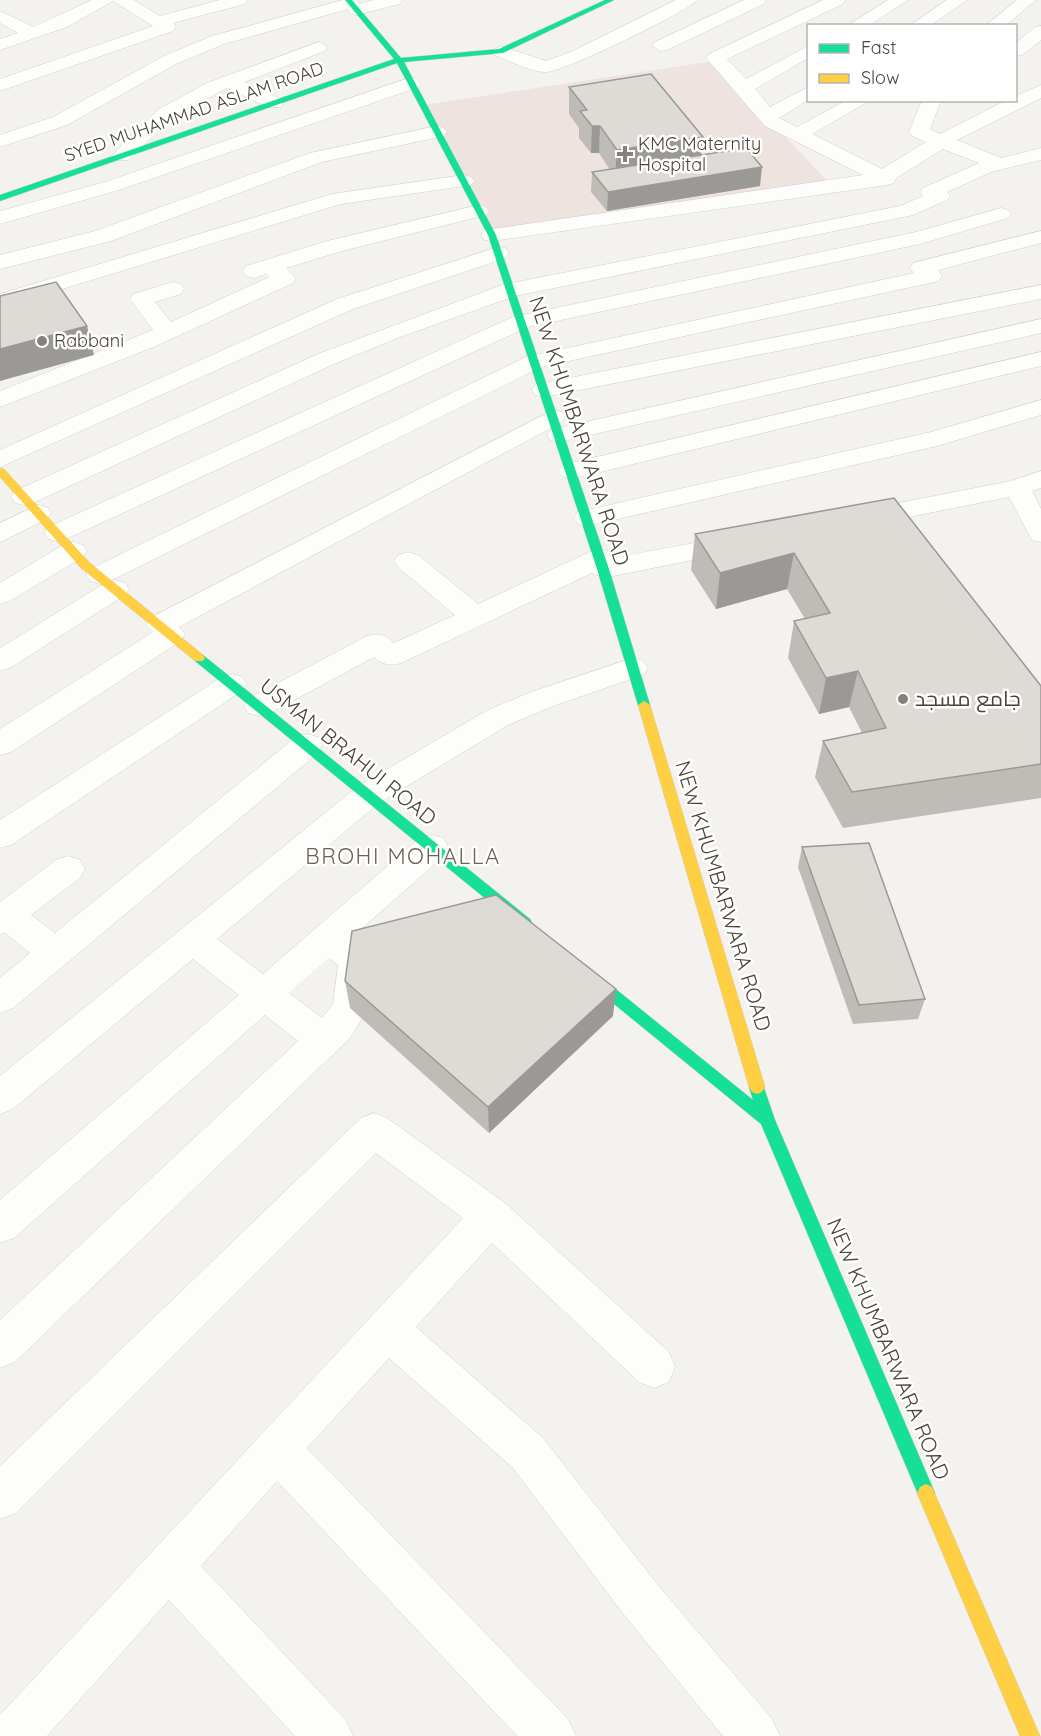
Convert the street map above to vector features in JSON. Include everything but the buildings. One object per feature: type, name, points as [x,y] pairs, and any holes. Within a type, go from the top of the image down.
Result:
[{"type":"main road","name":"SYED MUHAMMAD ASLAM ROAD","points":[[0,198],[399,60],[500,51],[610,0]]},
{"type":"main road","name":"NEW KHUMBARWARA ROAD","points":[[351,4],[399,60],[495,244],[602,564],[767,1120],[1030,1736]]},
{"type":"main road","name":"USMAN BRAHUI ROAD","points":[[1,470],[85,565],[540,935]]},
{"type":"main road","points":[[568,957],[767,1120]]},
{"type":"street","points":[[0,45],[61,23],[105,0]]},
{"type":"street","points":[[121,0],[192,51],[274,103]]},
{"type":"street","points":[[0,85],[158,26],[239,0]]},
{"type":"street","points":[[0,141],[60,121],[120,87],[218,40],[351,4],[394,0]]},
{"type":"street","points":[[500,51],[546,67],[579,55],[689,0]]},
{"type":"street","points":[[661,46],[758,0]]},
{"type":"street","points":[[837,0],[715,58],[772,122],[797,135],[882,178],[1041,226]]},
{"type":"street","points":[[858,24],[893,4],[921,23],[959,0]]},
{"type":"street","points":[[996,24],[1028,0]]},
{"type":"street","points":[[3,10],[33,34]]},
{"type":"street","points":[[1018,49],[1041,31]]},
{"type":"street","points":[[121,156],[166,113],[226,72],[320,46]]},
{"type":"street","points":[[1018,49],[1041,53]]},
{"type":"street","points":[[744,88],[807,52]]},
{"type":"street","points":[[64,63],[120,87]]},
{"type":"street","points":[[0,218],[112,186],[412,83]]},
{"type":"street","points":[[1,470],[345,304],[495,244],[882,178],[940,141],[1041,91]]},
{"type":"street","points":[[768,117],[807,93]]},
{"type":"street","points":[[797,135],[858,102]]},
{"type":"street","points":[[931,102],[919,132],[998,164]]},
{"type":"street","points":[[0,261],[103,236],[317,157],[437,132]]},
{"type":"street","points":[[0,534],[31,505],[326,359],[392,332],[510,290],[906,211],[984,168],[1041,154]]},
{"type":"street","points":[[0,301],[339,198],[464,181]]},
{"type":"street","points":[[112,186],[154,219]]},
{"type":"street","points":[[232,278],[375,235],[479,211]]},
{"type":"street","points":[[0,595],[65,542],[521,322],[920,238],[1001,214]]},
{"type":"street","points":[[0,662],[108,582],[534,362],[931,276],[921,268],[1041,237]]},
{"type":"street","points":[[0,400],[167,332],[285,278],[270,267]]},
{"type":"street","points":[[167,332],[141,299],[173,289]]},
{"type":"street","points":[[544,390],[1041,292]]},
{"type":"street","points":[[992,302],[1033,328]]},
{"type":"street","points":[[0,744],[165,630],[556,426],[1033,328]]},
{"type":"street","points":[[571,471],[1041,359]]},
{"type":"street","points":[[587,518],[937,438],[1041,407]]},
{"type":"street","points":[[833,524],[1029,484],[1041,534]]},
{"type":"street","points":[[259,706],[377,643],[391,656],[475,617],[602,564],[764,538]]},
{"type":"street","points":[[408,561],[475,617]]},
{"type":"street","points":[[0,1098],[368,795],[497,718],[542,699],[633,668]]},
{"type":"street","points":[[0,836],[232,684]]},
{"type":"street","points":[[0,998],[307,745]]},
{"type":"street","points":[[0,1225],[432,847]]},
{"type":"street","points":[[55,954],[4,919],[68,869]]},
{"type":"street","points":[[0,1348],[337,1027],[350,1008],[356,959],[327,938]]},
{"type":"street","points":[[193,940],[324,1040]]},
{"type":"street","points":[[0,1497],[374,1130],[491,1216],[654,1366]]},
{"type":"street","points":[[28,1731],[169,1566],[491,1216]]},
{"type":"street","points":[[387,1329],[528,1453],[641,1600],[755,1736]]},
{"type":"street","points":[[277,1449],[551,1736]]},
{"type":"street","points":[[169,1566],[328,1736]]},
{"type":"shaded area","name":"KMC Maternity Hospital","points":[[714,61],[831,185],[492,235],[424,105]]},
{"type":"traffic: fast","points":[[348,0],[399,60],[492,235],[603,569],[644,705]]},
{"type":"traffic: fast","points":[[0,198],[399,60],[500,51],[611,0]]},
{"type":"traffic: fast","points":[[199,658],[525,923]]},
{"type":"traffic: fast","points":[[581,969],[767,1120]]},
{"type":"traffic: fast","points":[[757,1087],[767,1120],[926,1493]]},
{"type":"traffic: slow","points":[[0,471],[85,565],[199,658]]},
{"type":"traffic: slow","points":[[644,705],[757,1087]]},
{"type":"traffic: slow","points":[[926,1493],[1030,1736]]},
{"type":"place","name":"KMC Maternity Hospital","points":[[625,154]]},
{"type":"place","name":"Rabbani","points":[[42,341]]},
{"type":"place","name":"جامع مسجد","points":[[903,699]]},
{"type":"district","name":"BROHI MOHALLA","points":[[403,856]]}]
